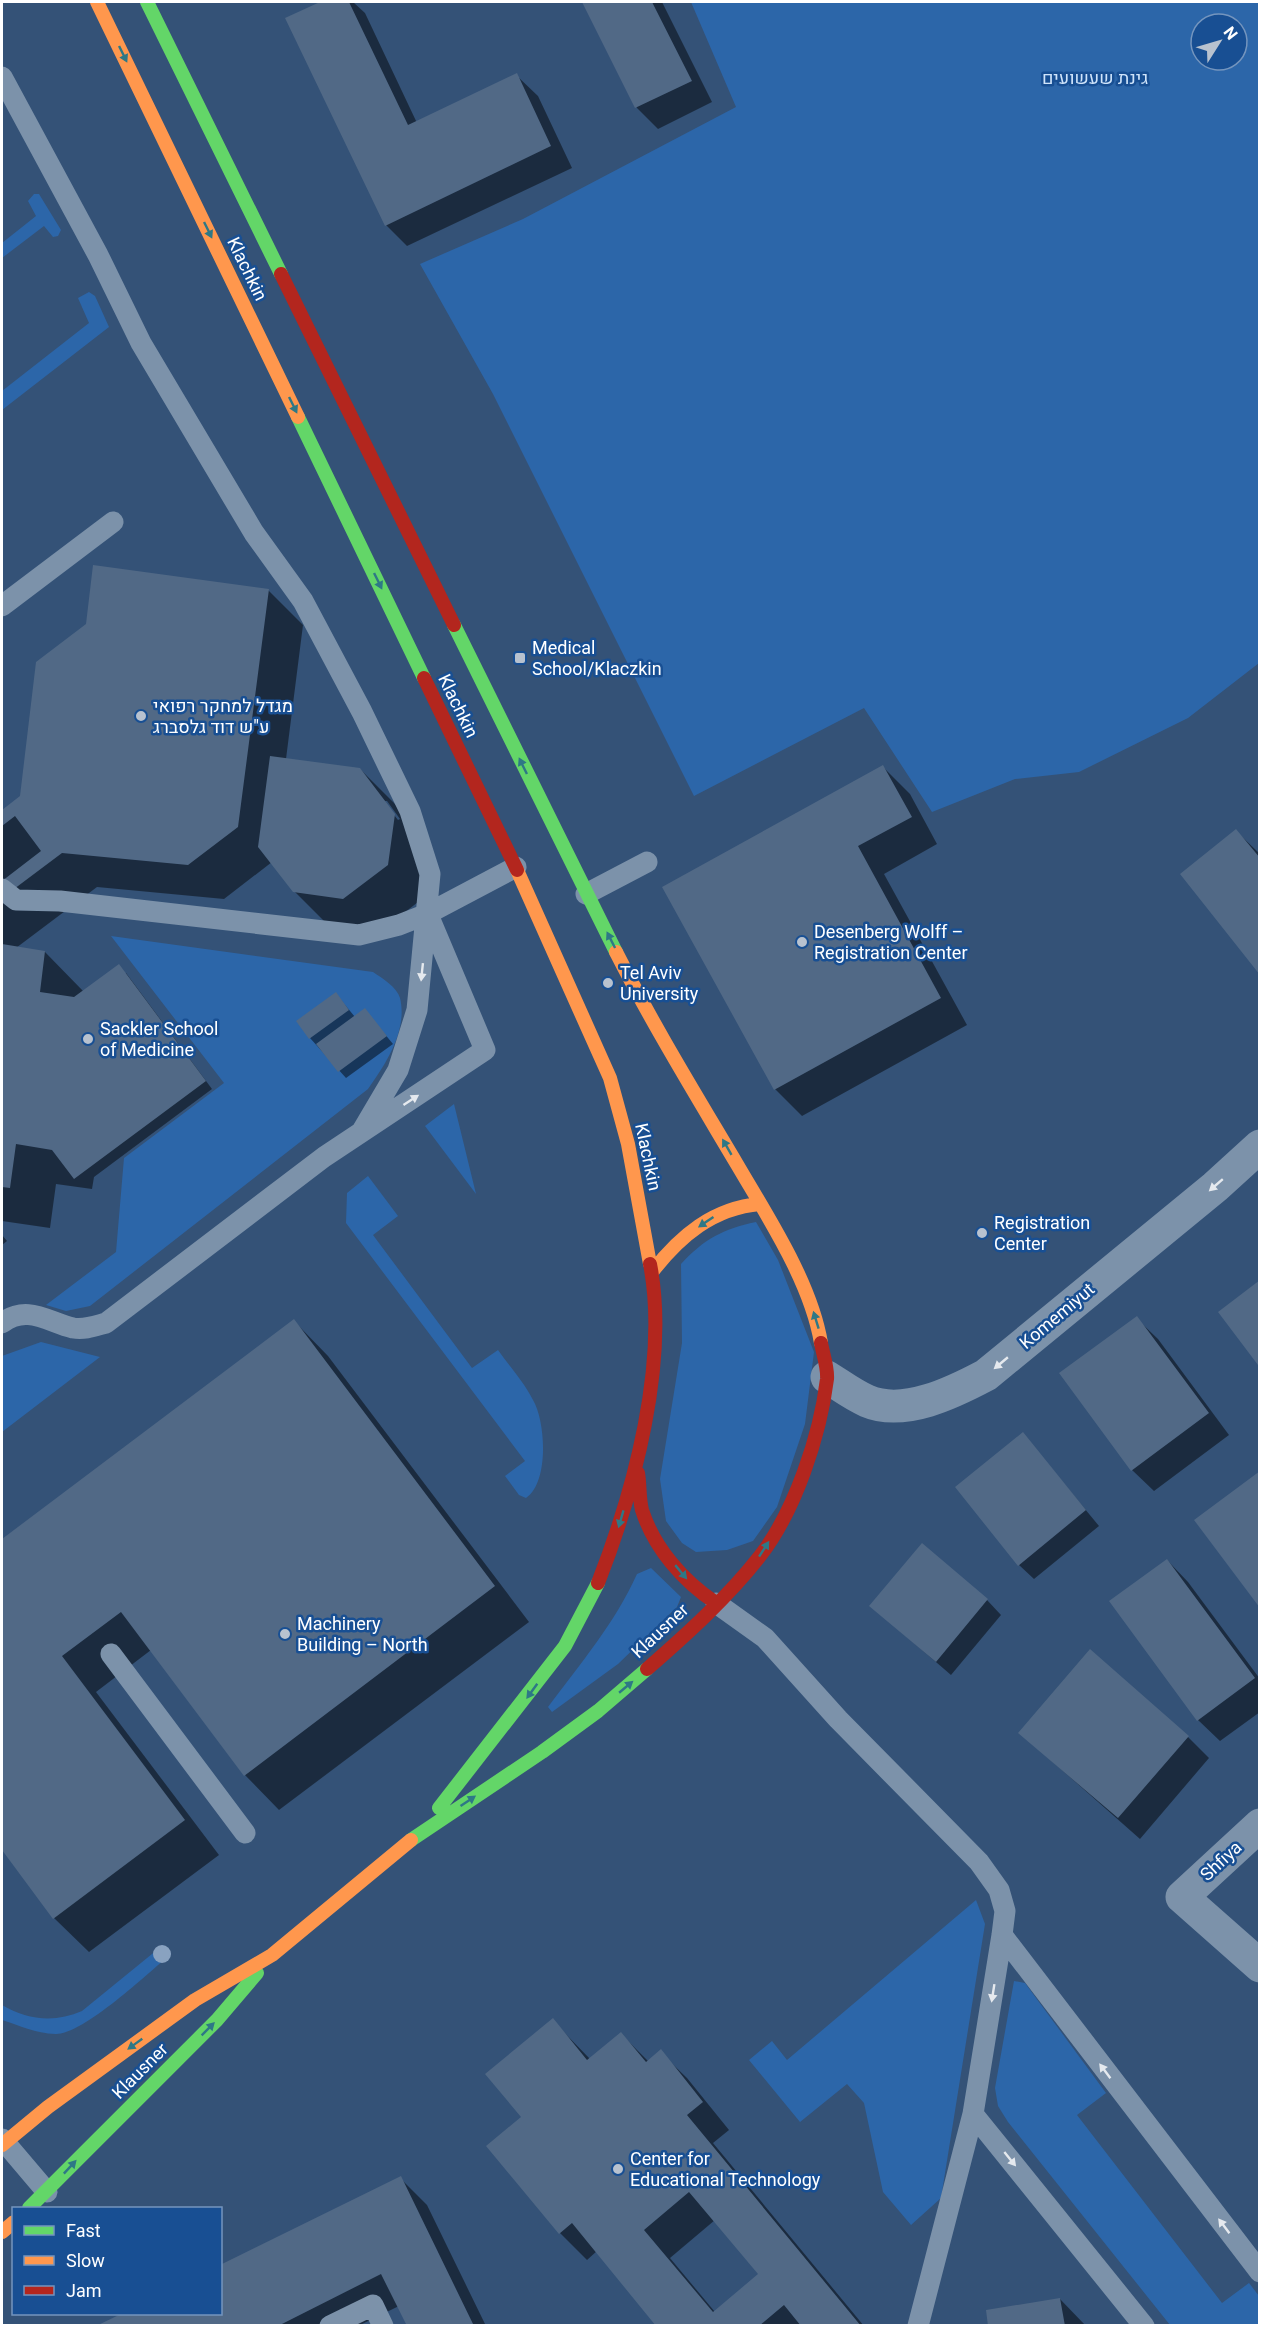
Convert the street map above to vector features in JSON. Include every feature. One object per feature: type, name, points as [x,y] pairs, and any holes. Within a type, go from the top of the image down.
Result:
[{"type":"street","name":"Klachkin","points":[[97,2],[516,867],[610,1078],[628,1144],[652,1272],[656,1355],[637,1462]]},
{"type":"street","name":"Klachkin","points":[[147,2],[586,894],[645,1009],[760,1204],[808,1296],[818,1324],[827,1377]]},
{"type":"street","name":"Komemiyut","points":[[827,1377],[868,1401],[884,1406],[922,1402],[953,1393],[987,1375],[1215,1187],[1260,1146]]},
{"type":"street","points":[[652,1272],[666,1253],[710,1218],[743,1204],[760,1204]]},
{"type":"street","name":"Klausner","points":[[3,2142],[195,2000],[272,1954],[419,1833],[542,1752],[598,1711],[658,1659],[716,1603],[760,1556],[791,1505],[812,1444],[827,1377]]},
{"type":"street","points":[[637,1462],[643,1513],[659,1542],[701,1594],[716,1603]]},
{"type":"street","name":"Klausner","points":[[419,1833],[518,1710],[565,1646],[595,1591],[611,1550],[637,1462]]},
{"type":"street","name":"Shfiya","points":[[1260,1825],[1182,1897],[1260,1966]]},
{"type":"street","name":"Klausner","points":[[30,2207],[217,2019],[272,1954]]},
{"type":"lane","points":[[2,77],[98,255],[141,342],[254,533],[303,601],[362,712],[410,811],[430,874],[417,1010],[398,1070],[362,1131]]},
{"type":"lane","points":[[2,606],[113,522]]},
{"type":"lane","points":[[586,894],[647,862]]},
{"type":"lane","points":[[2,889],[16,900],[60,901],[359,935],[399,925],[427,914],[516,867]]},
{"type":"lane","points":[[2,1323],[23,1313],[41,1316],[72,1328],[84,1329],[106,1323],[362,1131],[485,1050],[427,914]]},
{"type":"lane","points":[[716,1603],[765,1638],[838,1719],[979,1862],[999,1890],[1005,1911],[973,2114],[918,2325]]},
{"type":"lane","points":[[111,1654],[245,1833]]},
{"type":"lane","points":[[1002,1935],[1260,2272]]},
{"type":"lane","points":[[973,2114],[1144,2325]]},
{"type":"lane","points":[[3,2142],[47,2192]]},
{"type":"lane","points":[[330,2325],[373,2305],[383,2325]]},
{"type":"green space","name":"גינת שעשועים","points":[[691,2],[1259,2],[1259,663],[1188,718],[1079,772],[1015,779],[932,812],[864,708],[694,796],[493,394],[420,264],[523,219],[736,107]]},
{"type":"green space","points":[[34,194],[39,194],[61,230],[58,236],[53,237],[44,226],[2,258],[2,243],[36,216],[28,201]]},
{"type":"green space","points":[[89,292],[95,296],[109,327],[2,410],[2,391],[89,323],[78,298]]},
{"type":"green space","points":[[111,936],[373,972],[396,990],[402,1010],[401,1023],[388,1058],[368,1089],[90,1306],[66,1311],[46,1305],[116,1252],[124,1158],[224,1083]]},
{"type":"green space","points":[[454,1104],[476,1194],[425,1126]]},
{"type":"green space","points":[[368,1176],[398,1216],[373,1235],[472,1368],[498,1350],[533,1400],[541,1422],[542,1466],[539,1479],[526,1498],[519,1495],[505,1476],[525,1461],[346,1223],[347,1193]]},
{"type":"green space","points":[[756,1222],[778,1260],[814,1352],[805,1424],[777,1507],[753,1541],[727,1550],[696,1552],[682,1543],[666,1521],[660,1479],[682,1343],[681,1264],[715,1236]]},
{"type":"green space","points":[[41,1342],[100,1357],[2,1432],[2,1356]]},
{"type":"green space","points":[[651,1568],[681,1597],[677,1607],[618,1664],[552,1712],[548,1707],[608,1626],[637,1574]]},
{"type":"green space","points":[[976,1900],[985,1924],[941,2198],[911,2225],[883,2192],[864,2103],[847,2084],[800,2122],[749,2060],[772,2041],[787,2060]]},
{"type":"green space","points":[[163,1945],[171,1954],[99,2014],[68,2031],[56,2034],[42,2033],[2,2020],[2,2005],[21,2014],[41,2018],[62,2017],[82,2011]]},
{"type":"green space","points":[[1014,1981],[1025,1983],[1106,2093],[1077,2115],[1222,2303],[1249,2283],[1259,2296],[1259,2325],[1170,2325],[1008,2122],[998,2106],[995,2088]]},
{"type":"building","points":[[320,2],[349,2],[408,125],[517,73],[551,146],[385,226],[285,18]]},
{"type":"building","points":[[582,2],[652,2],[692,81],[635,108]]},
{"type":"building","name":"מגדל למחקר רפואי ע\"ש דוד גלסברג","points":[[93,565],[269,589],[238,827],[188,865],[62,853],[2,898],[2,881],[41,851],[15,816],[2,826],[2,810],[20,796],[36,662],[86,624]]},
{"type":"building","points":[[270,756],[360,768],[395,814],[388,865],[343,899],[293,892],[258,847]]},
{"type":"building","name":"Desenberg Wolff – Registration Center","points":[[883,765],[912,817],[858,846],[941,998],[774,1090],[662,887]]},
{"type":"building","points":[[1236,829],[1260,858],[1260,975],[1180,874]]},
{"type":"building","name":"Sackler School of Medicine","points":[[2,944],[45,951],[40,992],[74,997],[119,964],[206,1081],[74,1179],[52,1150],[16,1144],[10,1188],[2,1187]]},
{"type":"building","points":[[336,992],[349,1010],[309,1039],[296,1021]]},
{"type":"building","points":[[365,1008],[387,1036],[338,1072],[316,1044]]},
{"type":"building","points":[[1260,1280],[1260,1363],[1258,1365],[1218,1312]]},
{"type":"building","points":[[1137,1316],[1209,1413],[1131,1471],[1059,1373]]},
{"type":"building","name":"Machinery Building – North","points":[[294,1319],[495,1586],[244,1776],[121,1612],[62,1656],[185,1820],[53,1919],[2,1850],[2,1539]]},
{"type":"building","points":[[1023,1432],[1086,1510],[1018,1566],[955,1487]]},
{"type":"building","points":[[1260,1471],[1260,1608],[1194,1520]]},
{"type":"building","points":[[922,1543],[988,1599],[936,1662],[869,1606]]},
{"type":"building","points":[[1167,1559],[1255,1678],[1197,1721],[1109,1601]]},
{"type":"building","points":[[1090,1649],[1189,1736],[1118,1818],[1018,1733]]},
{"type":"building","name":"Center for Educational Technology","points":[[553,2018],[587,2060],[621,2032],[646,2062],[661,2049],[703,2102],[687,2115],[861,2326],[801,2326],[784,2305],[759,2326],[656,2326],[572,2223],[559,2234],[486,2146],[521,2117],[485,2074]],"holes":[[[689,2192],[758,2274],[713,2312],[644,2230]]]},
{"type":"building","points":[[401,2176],[474,2326],[407,2326],[381,2274],[278,2326],[96,2326],[119,2315],[222,2315],[222,2264]]},
{"type":"building","points":[[1060,2298],[1065,2326],[988,2326],[986,2310]]},
{"type":"traffic: fast","points":[[147,2],[281,274]]},
{"type":"traffic: fast","points":[[298,417],[424,678]]},
{"type":"traffic: fast","points":[[454,625],[616,952]]},
{"type":"traffic: fast","points":[[439,1808],[565,1646],[598,1583]]},
{"type":"traffic: fast","points":[[411,1840],[542,1752],[598,1711],[647,1669]]},
{"type":"traffic: fast","points":[[30,2207],[217,2020],[257,1973]]},
{"type":"traffic: slow","points":[[97,2],[298,417]]},
{"type":"traffic: slow","points":[[517,870],[610,1078],[628,1144],[650,1264]]},
{"type":"traffic: slow","points":[[616,952],[660,1033],[787,1252],[808,1297],[821,1343]]},
{"type":"traffic: slow","points":[[652,1272],[674,1247],[699,1226],[727,1211],[760,1204]]},
{"type":"traffic: slow","points":[[2,2145],[48,2107],[195,2000],[272,1955],[411,1840]]},
{"type":"traffic: slow","points":[[2,2232],[12,2224]]},
{"type":"traffic: jam","points":[[281,274],[454,625]]},
{"type":"traffic: jam","points":[[424,678],[517,870]]},
{"type":"traffic: jam","points":[[598,1583],[624,1508],[645,1426],[655,1342],[655,1302],[650,1264]]},
{"type":"traffic: jam","points":[[647,1669],[720,1601],[773,1538],[804,1472],[824,1401],[827,1375],[821,1343]]},
{"type":"traffic: jam","points":[[638,1473],[642,1510],[654,1537],[681,1574],[716,1603]]},
{"type":"place","name":"Medical School/Klaczkin","points":[[520,658]]},
{"type":"place","name":"מגדל למחקר רפואי ע\"ש דוד גלסברג","points":[[141,716]]},
{"type":"place","name":"Desenberg Wolff – Registration Center","points":[[802,942]]},
{"type":"place","name":"Tel Aviv University","points":[[608,983]]},
{"type":"place","name":"Sackler School of Medicine","points":[[88,1039]]},
{"type":"place","name":"Registration Center","points":[[982,1233]]},
{"type":"place","name":"Machinery Building – North","points":[[285,1634]]},
{"type":"place","name":"Center for Educational Technology","points":[[618,2169]]}]
